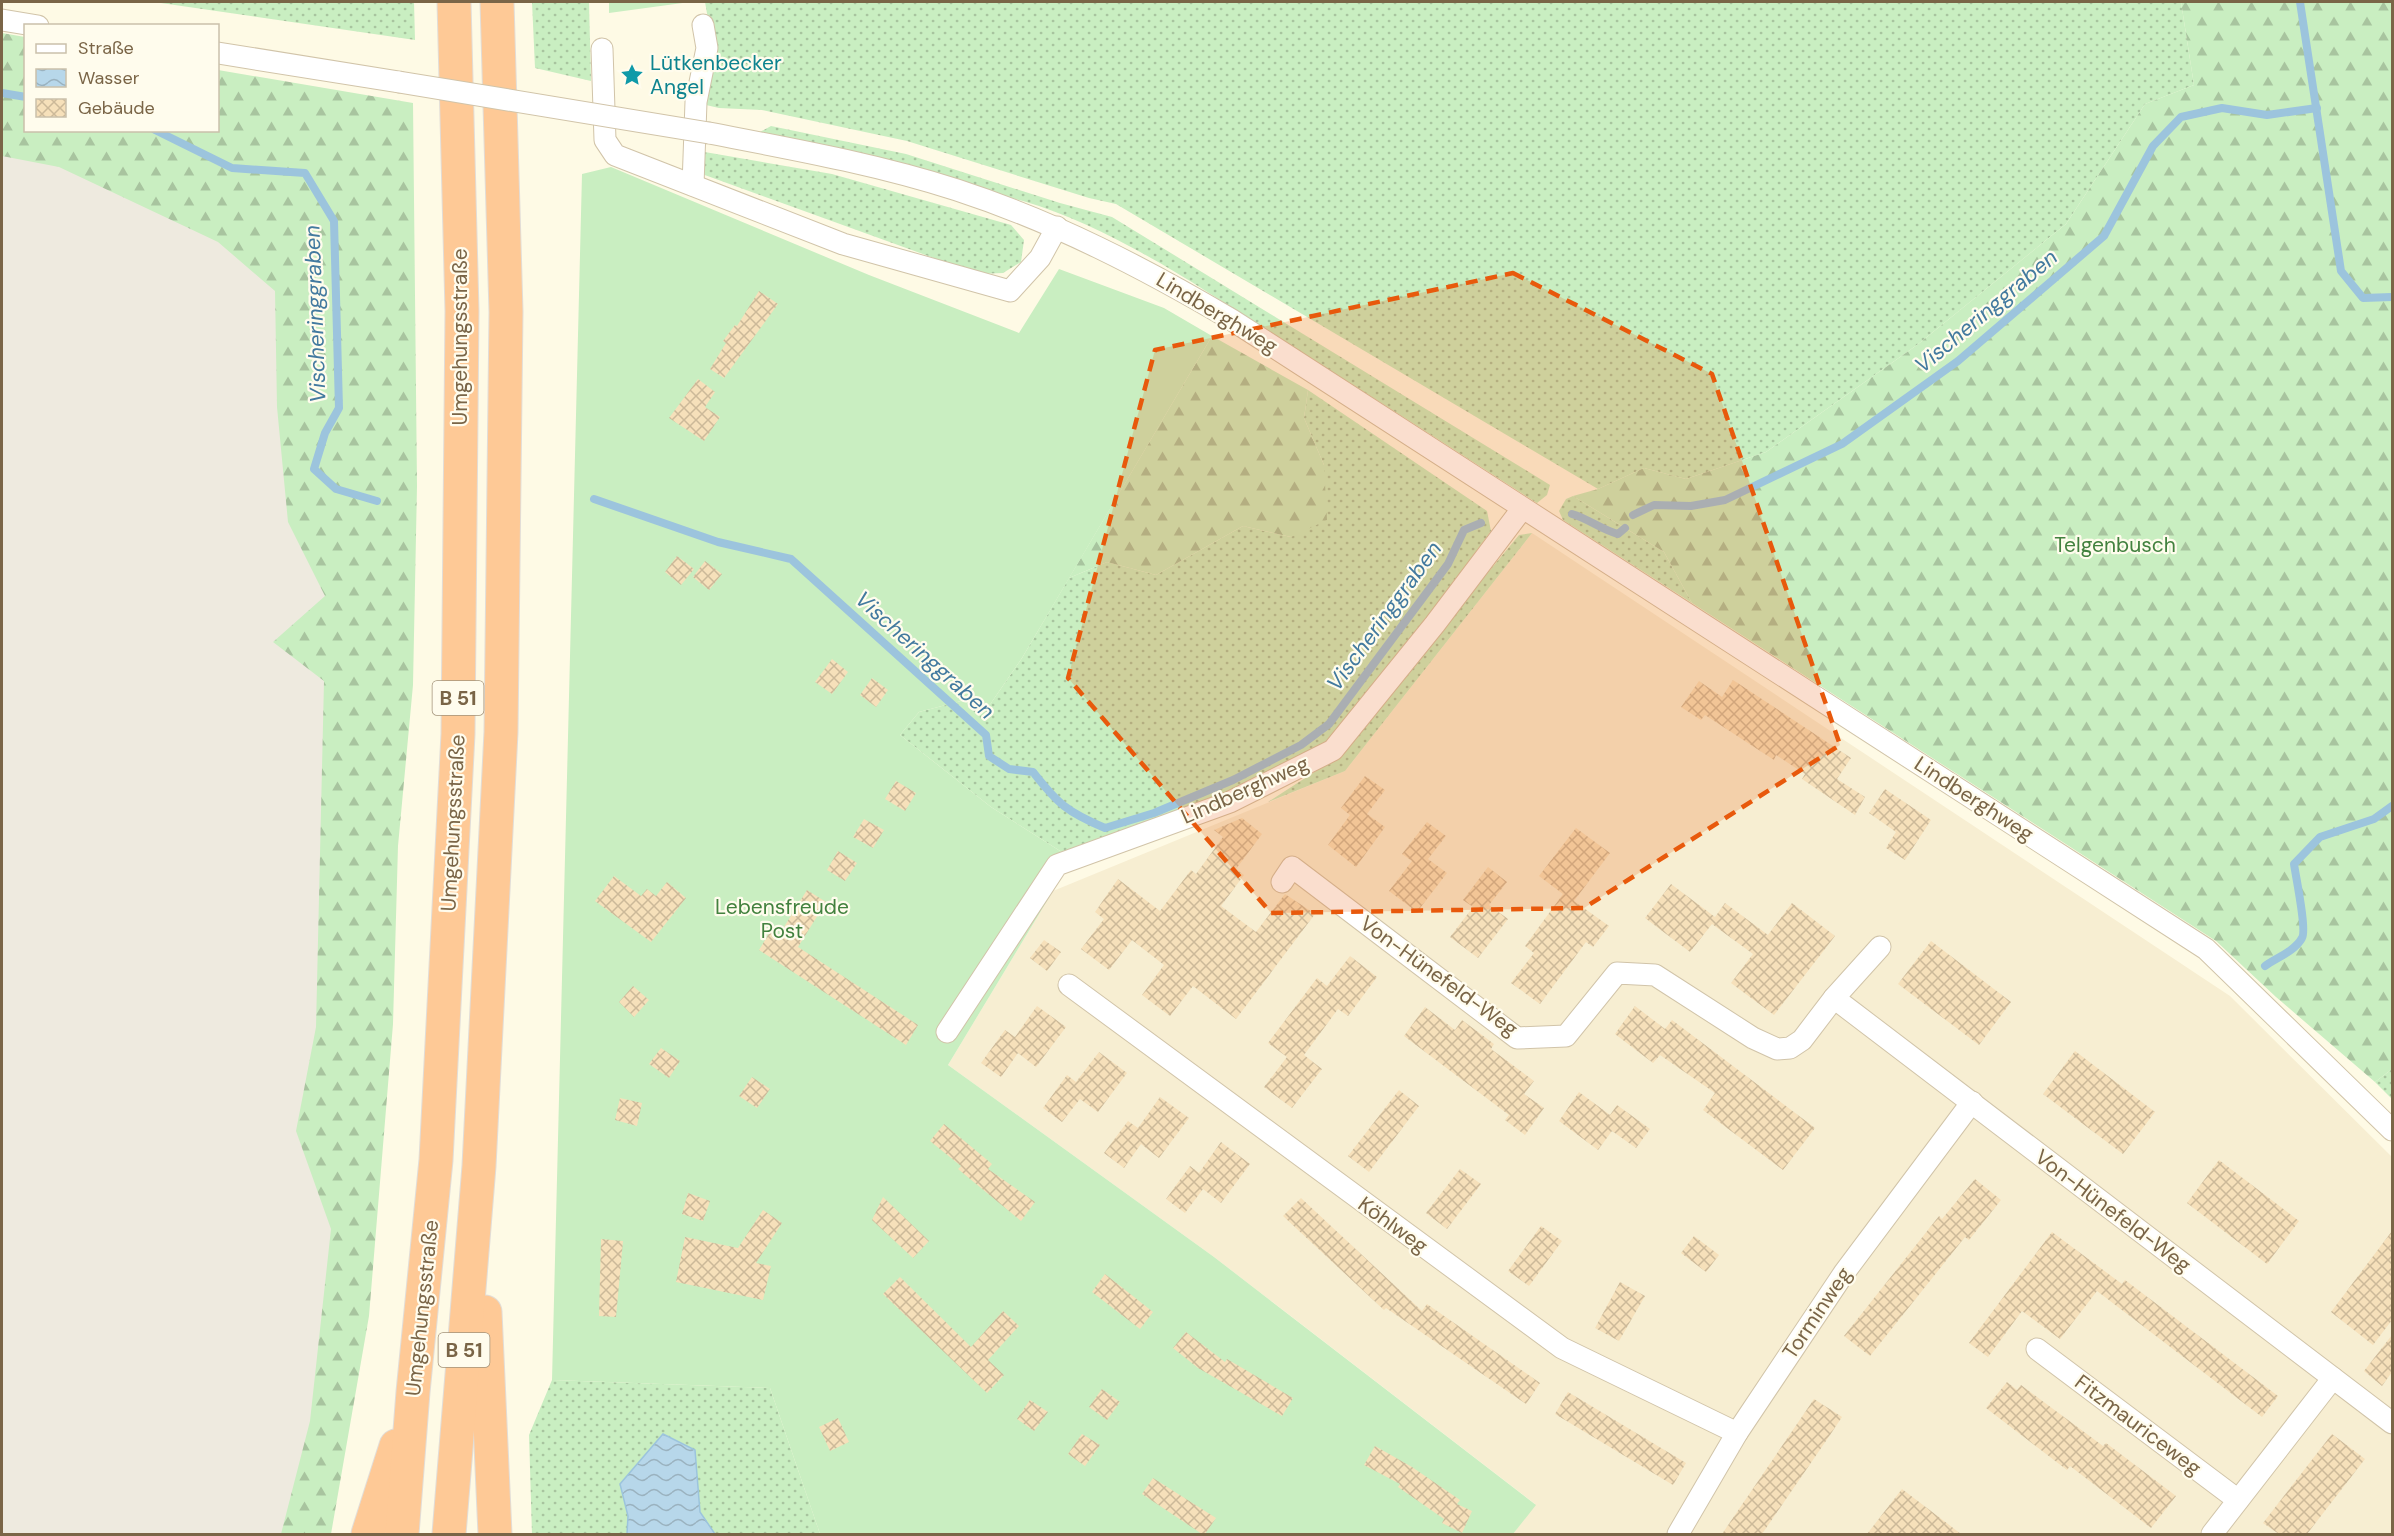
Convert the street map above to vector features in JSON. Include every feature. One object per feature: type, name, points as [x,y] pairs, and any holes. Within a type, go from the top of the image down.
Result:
[{"type":"highway","name":"Umgehungsstraße","points":[[402,1534],[413,1392],[436,1160],[458,734],[462,311],[454,2]]},
{"type":"highway","name":"Umgehungsstraße","points":[[448,1534],[479,1166],[501,732],[506,312],[497,2]]},
{"type":"highway","name":"B 51","points":[[479,1166],[495,1534]]},
{"type":"highway","name":"B 51","points":[[368,1534],[413,1392]]},
{"type":"street","points":[[2,20],[26,24]]},
{"type":"street","points":[[693,184],[696,102],[707,48],[703,25]]},
{"type":"street","points":[[602,48],[605,140],[615,155],[693,184],[721,198],[843,244],[1010,291],[1040,258],[1057,227]]},
{"type":"street","name":"Lindberghweg","points":[[219,53],[709,133],[867,165],[956,190],[1057,227],[1155,274],[1232,320],[1522,510],[1741,648],[2206,949],[2392,1130]]},
{"type":"street","name":"Lindberghweg","points":[[947,1032],[1057,865],[1230,802],[1333,750],[1435,624],[1522,510]]},
{"type":"street","name":"Von-Hünefeld-Weg","points":[[1282,882],[1292,867],[1517,1038],[1566,1036],[1617,973],[1655,975],[1753,1038],[1777,1049],[1790,1048],[1802,1040],[1834,998],[1880,948]]},
{"type":"street","name":"Köhlweg","points":[[1069,985],[1562,1348],[1737,1433]]},
{"type":"street","name":"Von-Hünefeld-Weg","points":[[1834,998],[2392,1423]]},
{"type":"street","name":"Torminweg","points":[[1678,1534],[1737,1433],[1844,1273],[1972,1102]]},
{"type":"street","name":"Fitzmauriceweg","points":[[2037,1349],[2238,1500]]},
{"type":"street","points":[[2212,1534],[2333,1378]]},
{"type":"highlighted area","points":[[1513,273],[1712,374],[1840,745],[1584,908],[1271,913],[1068,678],[1155,350]]},
{"type":"shaded area","points":[[2,85],[24,126],[24,132],[219,132],[219,130],[357,137],[341,1377],[323,1534],[2,1534]]},
{"type":"shaded area","points":[[1532,533],[2230,996],[2392,1157],[2392,1534],[1513,1534],[1535,1504],[1214,1257],[948,1065],[1053,891],[1345,771]]},
{"type":"green space","points":[[154,2],[414,2],[415,40]]},
{"type":"green space","points":[[532,2],[589,2],[591,81],[535,68]]},
{"type":"green space","points":[[609,2],[690,2],[609,13]]},
{"type":"green space","points":[[705,2],[2181,2],[2194,85],[2145,104],[2066,224],[1917,345],[1766,452],[1686,479],[1644,468],[1598,489],[1116,204],[1089,198],[907,141],[762,110],[719,108],[706,105],[714,53]]},
{"type":"green space","name":"Telgenbusch","points":[[2181,2],[2392,2],[2392,1069],[2375,1082],[2276,997],[2216,941],[1692,603],[1664,552],[1573,496],[1598,489],[1644,468],[1686,479],[1766,452],[1917,345],[2066,224],[2145,104],[2194,85]]},
{"type":"green space","points":[[2,33],[24,37],[24,132],[219,132],[219,70],[413,103],[417,486],[413,685],[398,846],[393,1024],[369,1316],[331,1534],[281,1534],[310,1421],[331,1229],[296,1131],[316,1027],[324,681],[273,642],[325,596],[288,522],[277,407],[275,291],[218,242],[59,167],[2,156]]},
{"type":"green space","points":[[771,126],[906,154],[1060,203],[1112,217],[1550,485],[1547,495],[1537,503],[1185,278],[1089,226],[1023,201],[760,132]]},
{"type":"green space","points":[[699,151],[832,174],[1011,225],[1024,240],[1021,262],[1003,273],[978,274],[702,174]]},
{"type":"green space","name":"Lebensfreude Post","points":[[611,167],[869,275],[1019,333],[1059,269],[1164,308],[1212,336],[1022,658],[989,706],[961,701],[919,712],[900,735],[991,807],[1068,856],[1053,891],[948,1065],[1214,1257],[1536,1505],[1513,1534],[820,1534],[770,1388],[552,1380],[582,174]]},
{"type":"green space","points":[[1212,336],[1308,390],[1304,418],[1324,465],[1327,520],[1291,537],[1243,526],[1156,575],[1107,562],[1069,578]]},
{"type":"green space","points":[[1308,390],[1487,511],[1491,531],[1361,708],[1324,744],[1269,776],[1068,856],[991,807],[900,735],[919,712],[961,701],[989,706],[1022,658],[1069,578],[1107,562],[1156,575],[1243,526],[1291,537],[1324,465],[1304,418]]},
{"type":"green space","points":[[1573,496],[1664,552],[1692,603],[1563,520],[1559,511],[1566,499]]},
{"type":"green space","points":[[1532,533],[1345,771],[1268,802],[1333,760],[1519,535]]},
{"type":"green space","points":[[2392,1069],[2392,1099],[2375,1082]]},
{"type":"green space","points":[[552,1380],[770,1388],[820,1534],[715,1534],[700,1512],[695,1450],[620,1484],[628,1516],[627,1534],[532,1534],[529,1435]]},
{"type":"water","points":[[663,1434],[695,1450],[700,1512],[715,1534],[627,1534],[628,1516],[620,1484]]},
{"type":"building","points":[[759,291],[778,304],[724,378],[710,369],[726,343],[723,341],[735,325],[737,326]]},
{"type":"building","points":[[698,379],[715,392],[705,407],[720,417],[704,441],[669,418]]},
{"type":"building","points":[[677,556],[694,569],[681,585],[665,572]]},
{"type":"building","points":[[705,561],[722,574],[709,590],[693,577]]},
{"type":"building","points":[[832,659],[848,672],[832,694],[815,682]]},
{"type":"building","points":[[872,678],[888,690],[876,707],[860,695]]},
{"type":"building","points":[[1733,680],[1851,758],[1837,779],[1865,797],[1855,815],[1802,779],[1805,774],[1776,755],[1774,760],[1705,715],[1701,720],[1681,707],[1699,681],[1722,697]]},
{"type":"building","points":[[1365,776],[1385,790],[1367,814],[1385,827],[1356,867],[1328,845],[1350,815],[1341,808]]},
{"type":"building","points":[[896,781],[916,793],[905,811],[885,799]]},
{"type":"building","points":[[1885,789],[1931,820],[1905,860],[1886,848],[1896,832],[1869,813]]},
{"type":"building","points":[[1242,818],[1262,834],[1236,869],[1244,875],[1221,906],[1256,932],[1285,894],[1315,914],[1236,1019],[1193,986],[1170,1016],[1142,995],[1164,965],[1132,940],[1109,970],[1081,949],[1104,919],[1095,912],[1118,879],[1160,911],[1191,870],[1196,874],[1223,837],[1214,830]]},
{"type":"building","points":[[864,819],[884,830],[873,848],[853,837]]},
{"type":"building","points":[[1427,822],[1446,836],[1428,859],[1447,873],[1417,912],[1389,891],[1412,861],[1402,854]]},
{"type":"building","points":[[1576,828],[1610,853],[1574,901],[1609,926],[1593,947],[1586,942],[1540,1004],[1511,983],[1534,953],[1525,946],[1563,894],[1539,876]]},
{"type":"building","points":[[838,851],[857,863],[845,881],[827,870]]},
{"type":"building","points":[[1488,867],[1507,882],[1489,905],[1508,919],[1478,958],[1450,937],[1473,907],[1463,900]]},
{"type":"building","points":[[614,876],[641,896],[647,889],[656,896],[667,882],[686,898],[651,942],[595,901]]},
{"type":"building","points":[[1671,884],[1715,917],[1725,903],[1768,935],[1792,903],[1835,936],[1774,1015],[1731,983],[1753,954],[1712,924],[1690,952],[1645,918]]},
{"type":"building","points":[[807,890],[826,902],[798,947],[918,1025],[906,1045],[759,950],[771,930],[779,935]]},
{"type":"building","points":[[1044,940],[1061,952],[1047,971],[1030,958]]},
{"type":"building","points":[[1931,941],[2011,1002],[1979,1045],[1898,984]]},
{"type":"building","points":[[1350,956],[1377,977],[1348,1016],[1338,1009],[1304,1055],[1322,1069],[1292,1108],[1264,1087],[1287,1057],[1268,1043],[1317,978],[1327,986]]},
{"type":"building","points":[[633,986],[649,1000],[634,1017],[619,1002]]},
{"type":"building","points":[[1037,1006],[1066,1027],[1036,1067],[1018,1053],[1001,1077],[981,1063],[1005,1030],[1015,1037]]},
{"type":"building","points":[[1635,1006],[1665,1029],[1672,1020],[1815,1128],[1783,1170],[1703,1110],[1715,1093],[1660,1055],[1653,1063],[1615,1034]]},
{"type":"building","points":[[1425,1007],[1455,1030],[1462,1020],[1494,1044],[1491,1049],[1534,1081],[1524,1094],[1544,1108],[1525,1135],[1505,1120],[1509,1115],[1404,1036]]},
{"type":"building","points":[[661,1048],[680,1061],[669,1078],[649,1064]]},
{"type":"building","points":[[2075,1051],[2155,1112],[2123,1154],[2043,1094]]},
{"type":"building","points":[[1099,1052],[1127,1073],[1098,1112],[1080,1099],[1062,1122],[1043,1108],[1067,1075],[1076,1082]]},
{"type":"building","points":[[752,1077],[770,1089],[757,1108],[739,1096]]},
{"type":"building","points":[[1399,1090],[1419,1106],[1369,1172],[1348,1156]]},
{"type":"building","points":[[1579,1092],[1610,1115],[1617,1105],[1650,1129],[1636,1148],[1612,1131],[1598,1150],[1559,1121]]},
{"type":"building","points":[[1160,1097],[1189,1118],[1159,1158],[1141,1144],[1124,1168],[1104,1153],[1128,1121],[1138,1128]]},
{"type":"building","points":[[620,1098],[642,1103],[637,1126],[615,1120]]},
{"type":"building","points":[[944,1124],[992,1164],[988,1169],[1035,1202],[1021,1221],[958,1169],[961,1166],[930,1141]]},
{"type":"building","points":[[1221,1142],[1250,1164],[1221,1203],[1203,1189],[1185,1213],[1166,1199],[1190,1166],[1199,1173]]},
{"type":"building","points":[[2219,1160],[2299,1221],[2267,1264],[2187,1203]]},
{"type":"building","points":[[1460,1169],[1481,1184],[1447,1229],[1426,1213]]},
{"type":"building","points":[[1975,1179],[2001,1200],[1969,1240],[1965,1237],[1870,1356],[1844,1336],[1939,1216],[1942,1219]]},
{"type":"building","points":[[688,1193],[710,1201],[703,1221],[682,1214]]},
{"type":"building","points":[[883,1197],[929,1241],[913,1258],[872,1220]]},
{"type":"building","points":[[1301,1198],[1422,1311],[1427,1304],[1540,1383],[1526,1404],[1386,1308],[1384,1310],[1283,1216]]},
{"type":"building","points":[[763,1210],[782,1223],[756,1263],[771,1266],[763,1300],[676,1282],[685,1237],[738,1248]]},
{"type":"building","points":[[1541,1226],[1562,1241],[1529,1286],[1508,1271]]},
{"type":"building","points":[[2392,1231],[2392,1320],[2373,1345],[2331,1312]]},
{"type":"building","points":[[2052,1232],[2122,1284],[2125,1280],[2278,1396],[2262,1417],[2097,1291],[2060,1339],[2022,1311],[1988,1357],[1969,1343]]},
{"type":"building","points":[[1694,1236],[1719,1255],[1706,1272],[1681,1253]]},
{"type":"building","points":[[601,1239],[623,1241],[616,1317],[599,1316]]},
{"type":"building","points":[[1105,1274],[1153,1312],[1140,1329],[1092,1292]]},
{"type":"building","points":[[900,1277],[971,1347],[1003,1311],[1019,1326],[988,1360],[1004,1375],[987,1393],[883,1294]]},
{"type":"building","points":[[1620,1282],[1645,1296],[1619,1341],[1595,1328]]},
{"type":"building","points":[[1186,1332],[1225,1362],[1227,1359],[1293,1398],[1282,1416],[1198,1368],[1173,1348]]},
{"type":"building","points":[[2392,1335],[2392,1372],[2382,1386],[2364,1371]]},
{"type":"building","points":[[2007,1382],[2017,1390],[2021,1385],[2103,1446],[2106,1443],[2176,1496],[2151,1528],[2070,1466],[2067,1470],[1986,1408]]},
{"type":"building","points":[[1102,1389],[1120,1402],[1107,1420],[1089,1407]]},
{"type":"building","points":[[1568,1392],[1686,1463],[1673,1485],[1555,1414]]},
{"type":"building","points":[[1814,1399],[1842,1417],[1828,1438],[1762,1534],[1722,1534]]},
{"type":"building","points":[[1030,1400],[1048,1412],[1034,1431],[1017,1419]]},
{"type":"building","points":[[838,1418],[849,1442],[830,1451],[819,1427]]},
{"type":"building","points":[[1082,1434],[1100,1445],[1085,1466],[1068,1454]]},
{"type":"building","points":[[2332,1434],[2365,1459],[2307,1534],[2279,1534],[2263,1523]]},
{"type":"building","points":[[1375,1446],[1412,1467],[1460,1500],[1457,1504],[1472,1511],[1462,1533],[1442,1523],[1444,1519],[1398,1487],[1400,1484],[1364,1465]]},
{"type":"building","points":[[1153,1478],[1216,1518],[1205,1534],[1142,1494]]},
{"type":"building","points":[[1902,1489],[1927,1508],[1961,1534],[1867,1534]]},
{"type":"waterway","points":[[2300,2],[2341,271],[2363,298],[2392,297]]},
{"type":"waterway","name":"Vischeringgraben","points":[[2,93],[24,97]]},
{"type":"waterway","name":"Vischeringgraben","points":[[1633,515],[1654,505],[1691,506],[1725,500],[1842,444],[1958,361],[2104,236],[2153,146],[2181,117],[2222,108],[2267,115],[2317,108]]},
{"type":"waterway","name":"Vischeringgraben","points":[[159,132],[232,168],[305,173],[334,221],[339,408],[325,433],[314,469],[336,489],[377,501]]},
{"type":"waterway","name":"Vischeringgraben","points":[[594,499],[718,542],[791,559],[986,735],[989,756],[1009,769],[1033,772],[1064,806],[1105,828],[1154,813],[1233,780],[1301,745],[1329,724],[1448,564],[1464,530],[1481,523]]},
{"type":"waterway","name":"Vischeringgraben","points":[[1572,514],[1618,534],[1625,528]]},
{"type":"waterway","points":[[2265,966],[2290,950],[2302,938],[2302,915],[2294,864],[2320,837],[2374,819],[2392,806]]},
{"type":"place","name":"Lütkenbecker Angel","points":[[632,75]]}]
